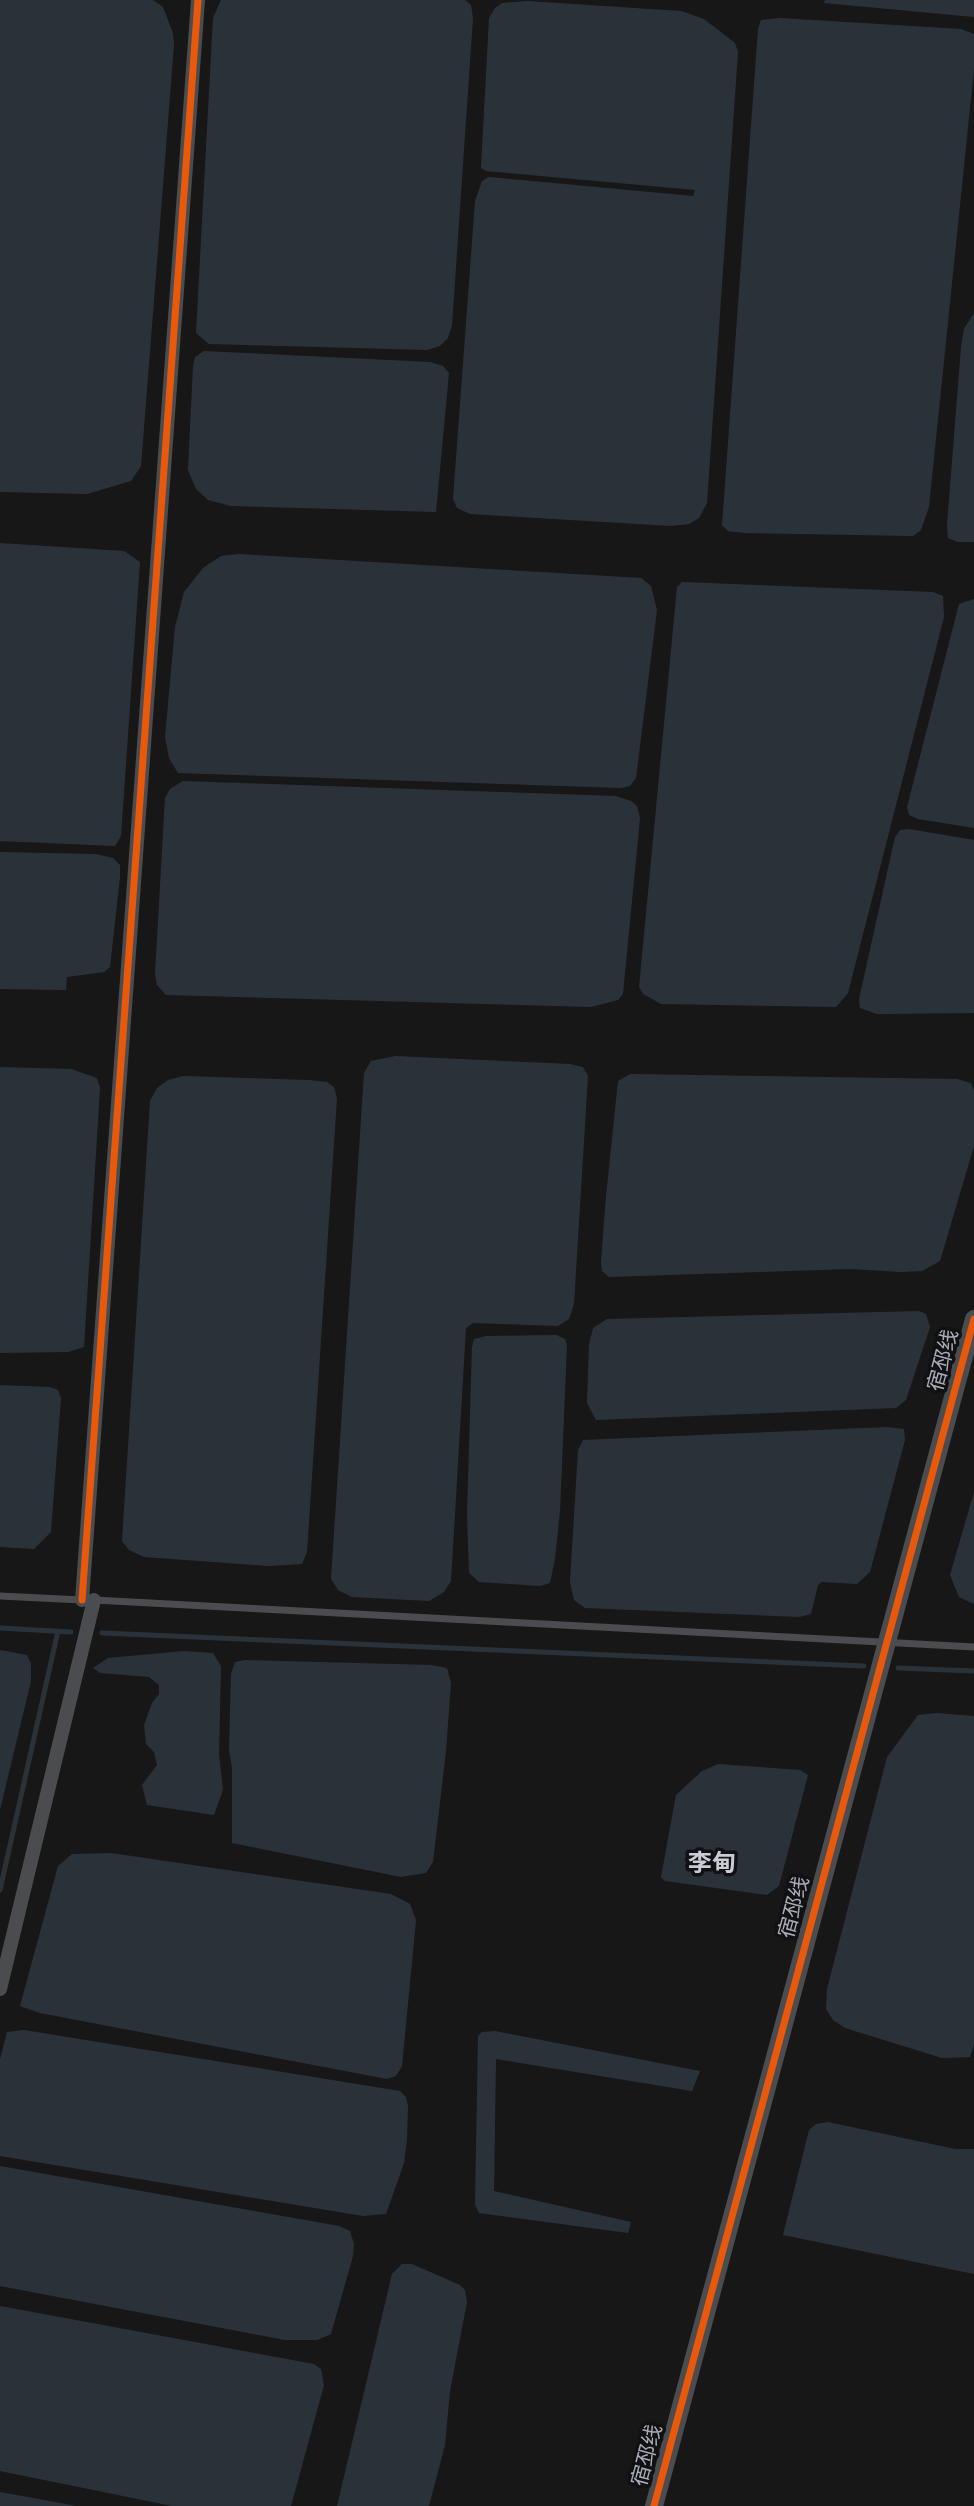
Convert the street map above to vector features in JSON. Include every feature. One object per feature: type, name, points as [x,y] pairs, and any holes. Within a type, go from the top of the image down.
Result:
[{"type":"street","points":[[0,1989],[88,1600],[198,0]]},
{"type":"street","name":"宿邳线","points":[[654,2506],[974,1319]]},
{"type":"lane","points":[[0,1596],[974,1647]]},
{"type":"shaded area","points":[[0,0],[153,0],[163,7],[173,33],[141,466],[131,481],[87,494],[0,492]]},
{"type":"shaded area","points":[[221,0],[465,0],[471,5],[473,18],[452,325],[448,338],[440,346],[427,350],[209,344],[196,333],[213,18]]},
{"type":"shaded area","points":[[825,0],[974,0],[974,17],[824,3]]},
{"type":"shaded area","points":[[527,1],[681,11],[704,19],[735,43],[738,52],[707,503],[699,518],[689,524],[671,526],[470,514],[457,508],[453,499],[475,201],[482,181],[489,177],[693,196],[695,190],[486,171],[481,168],[489,18],[502,3]]},
{"type":"shaded area","points":[[780,18],[961,29],[974,34],[974,69],[929,507],[921,530],[913,536],[744,533],[728,531],[722,525],[758,29],[761,20]]},
{"type":"shaded area","points":[[974,313],[974,542],[958,542],[948,538],[947,525],[961,347],[964,329]]},
{"type":"shaded area","points":[[204,351],[430,362],[443,366],[449,373],[436,512],[231,506],[208,500],[196,489],[188,470],[193,366],[195,357]]},
{"type":"shaded area","points":[[0,543],[124,551],[140,562],[121,836],[115,846],[0,841]]},
{"type":"shaded area","points":[[239,554],[641,578],[651,586],[657,610],[636,778],[630,786],[621,788],[178,773],[169,758],[165,737],[175,627],[184,592],[203,568],[221,556]]},
{"type":"shaded area","points":[[682,582],[933,592],[943,596],[944,617],[848,993],[836,1007],[661,1004],[643,994],[639,987],[677,587]]},
{"type":"shaded area","points":[[974,599],[974,828],[918,819],[909,815],[907,807],[959,604]]},
{"type":"shaded area","points":[[183,781],[616,796],[631,801],[637,806],[640,818],[623,994],[618,1000],[591,1007],[166,995],[157,985],[155,973],[165,798],[170,789]]},
{"type":"shaded area","points":[[909,829],[974,840],[974,1013],[877,1014],[860,1008],[859,999],[895,837],[900,830]]},
{"type":"shaded area","points":[[0,852],[96,854],[113,858],[120,865],[110,967],[104,972],[67,977],[66,990],[0,989]]},
{"type":"shaded area","points":[[395,1056],[570,1064],[583,1067],[588,1076],[574,1304],[569,1319],[558,1326],[473,1323],[466,1328],[451,1581],[444,1592],[429,1601],[352,1597],[338,1590],[331,1579],[364,1073],[371,1061]]},
{"type":"shaded area","points":[[0,1067],[71,1069],[97,1078],[100,1088],[84,1347],[68,1352],[0,1353]]},
{"type":"shaded area","points":[[630,1074],[957,1079],[971,1083],[974,1091],[974,1146],[940,1261],[922,1271],[850,1269],[609,1277],[602,1271],[601,1262],[606,1196],[618,1081]]},
{"type":"shaded area","points":[[183,1076],[327,1082],[334,1087],[337,1098],[307,1552],[302,1564],[268,1566],[144,1557],[129,1550],[122,1541],[150,1101],[157,1088],[168,1080]]},
{"type":"shaded area","points":[[919,1311],[926,1314],[930,1327],[906,1400],[896,1408],[596,1420],[587,1403],[589,1345],[593,1328],[607,1319]]},
{"type":"shaded area","points":[[556,1335],[565,1339],[567,1345],[560,1511],[555,1559],[550,1583],[540,1586],[479,1582],[469,1573],[467,1515],[472,1347],[474,1339],[486,1336]]},
{"type":"shaded area","points":[[0,1385],[50,1387],[58,1390],[61,1398],[51,1532],[34,1549],[0,1547]]},
{"type":"shaded area","points":[[887,1427],[904,1429],[905,1440],[870,1572],[857,1584],[822,1582],[818,1585],[811,1614],[799,1617],[585,1608],[574,1600],[570,1582],[578,1450],[583,1440]]},
{"type":"shaded area","points":[[974,1492],[974,1604],[959,1597],[950,1575]]},
{"type":"shaded area","points":[[0,1650],[27,1655],[31,1664],[31,1681],[0,1810]]},
{"type":"shaded area","points":[[184,1651],[213,1653],[221,1666],[219,1754],[223,1790],[214,1815],[147,1805],[142,1785],[157,1765],[154,1752],[146,1744],[144,1725],[152,1703],[159,1694],[159,1685],[149,1677],[100,1673],[93,1668],[108,1658]]},
{"type":"shaded area","points":[[245,1660],[431,1665],[447,1668],[451,1683],[446,1751],[433,1862],[426,1873],[401,1877],[232,1843],[232,1768],[229,1750],[231,1674],[235,1662]]},
{"type":"shaded area","points":[[936,1713],[974,1716],[974,2044],[970,2057],[942,2058],[845,2028],[833,2020],[826,2009],[827,1989],[887,1757],[918,1715]]},
{"type":"shaded area","points":[[718,1764],[800,1770],[808,1775],[779,1886],[767,1895],[665,1881],[661,1877],[676,1795],[702,1771]]},
{"type":"shaded area","points":[[111,1853],[391,1894],[410,1904],[416,1920],[402,2066],[396,2076],[387,2079],[40,2013],[20,2006],[58,1866],[72,1854]]},
{"type":"shaded area","points":[[24,2030],[400,2091],[406,2097],[408,2106],[407,2139],[404,2163],[386,2214],[363,2216],[0,2156],[0,2059],[7,2032]]},
{"type":"shaded area","points":[[495,2031],[700,2071],[692,2091],[496,2059],[494,2191],[631,2222],[628,2233],[479,2213],[475,2205],[478,2036],[482,2032]]},
{"type":"shaded area","points":[[828,2122],[955,2149],[974,2149],[974,2274],[783,2235],[809,2130],[816,2124]]},
{"type":"shaded area","points":[[0,2166],[339,2226],[350,2231],[354,2244],[353,2256],[331,2334],[317,2340],[285,2340],[0,2286]]},
{"type":"shaded area","points":[[402,2264],[412,2264],[460,2285],[465,2290],[467,2302],[450,2391],[445,2445],[429,2506],[337,2506],[392,2274]]},
{"type":"shaded area","points":[[0,2306],[314,2364],[321,2369],[324,2385],[291,2506],[172,2506],[0,2471]]},
{"type":"shaded area","points":[[0,2492],[77,2506],[0,2506]]},
{"type":"waterway","points":[[0,1628],[71,1632]]},
{"type":"waterway","points":[[0,1890],[58,1631]]},
{"type":"waterway","points":[[102,1633],[864,1666]]},
{"type":"waterway","points":[[898,1668],[974,1671]]},
{"type":"cycle path","points":[[82,1600],[198,0]]},
{"type":"cycle path","points":[[654,2506],[974,1319]]},
{"type":"district","name":"李甸","points":[[712,1866]]}]
